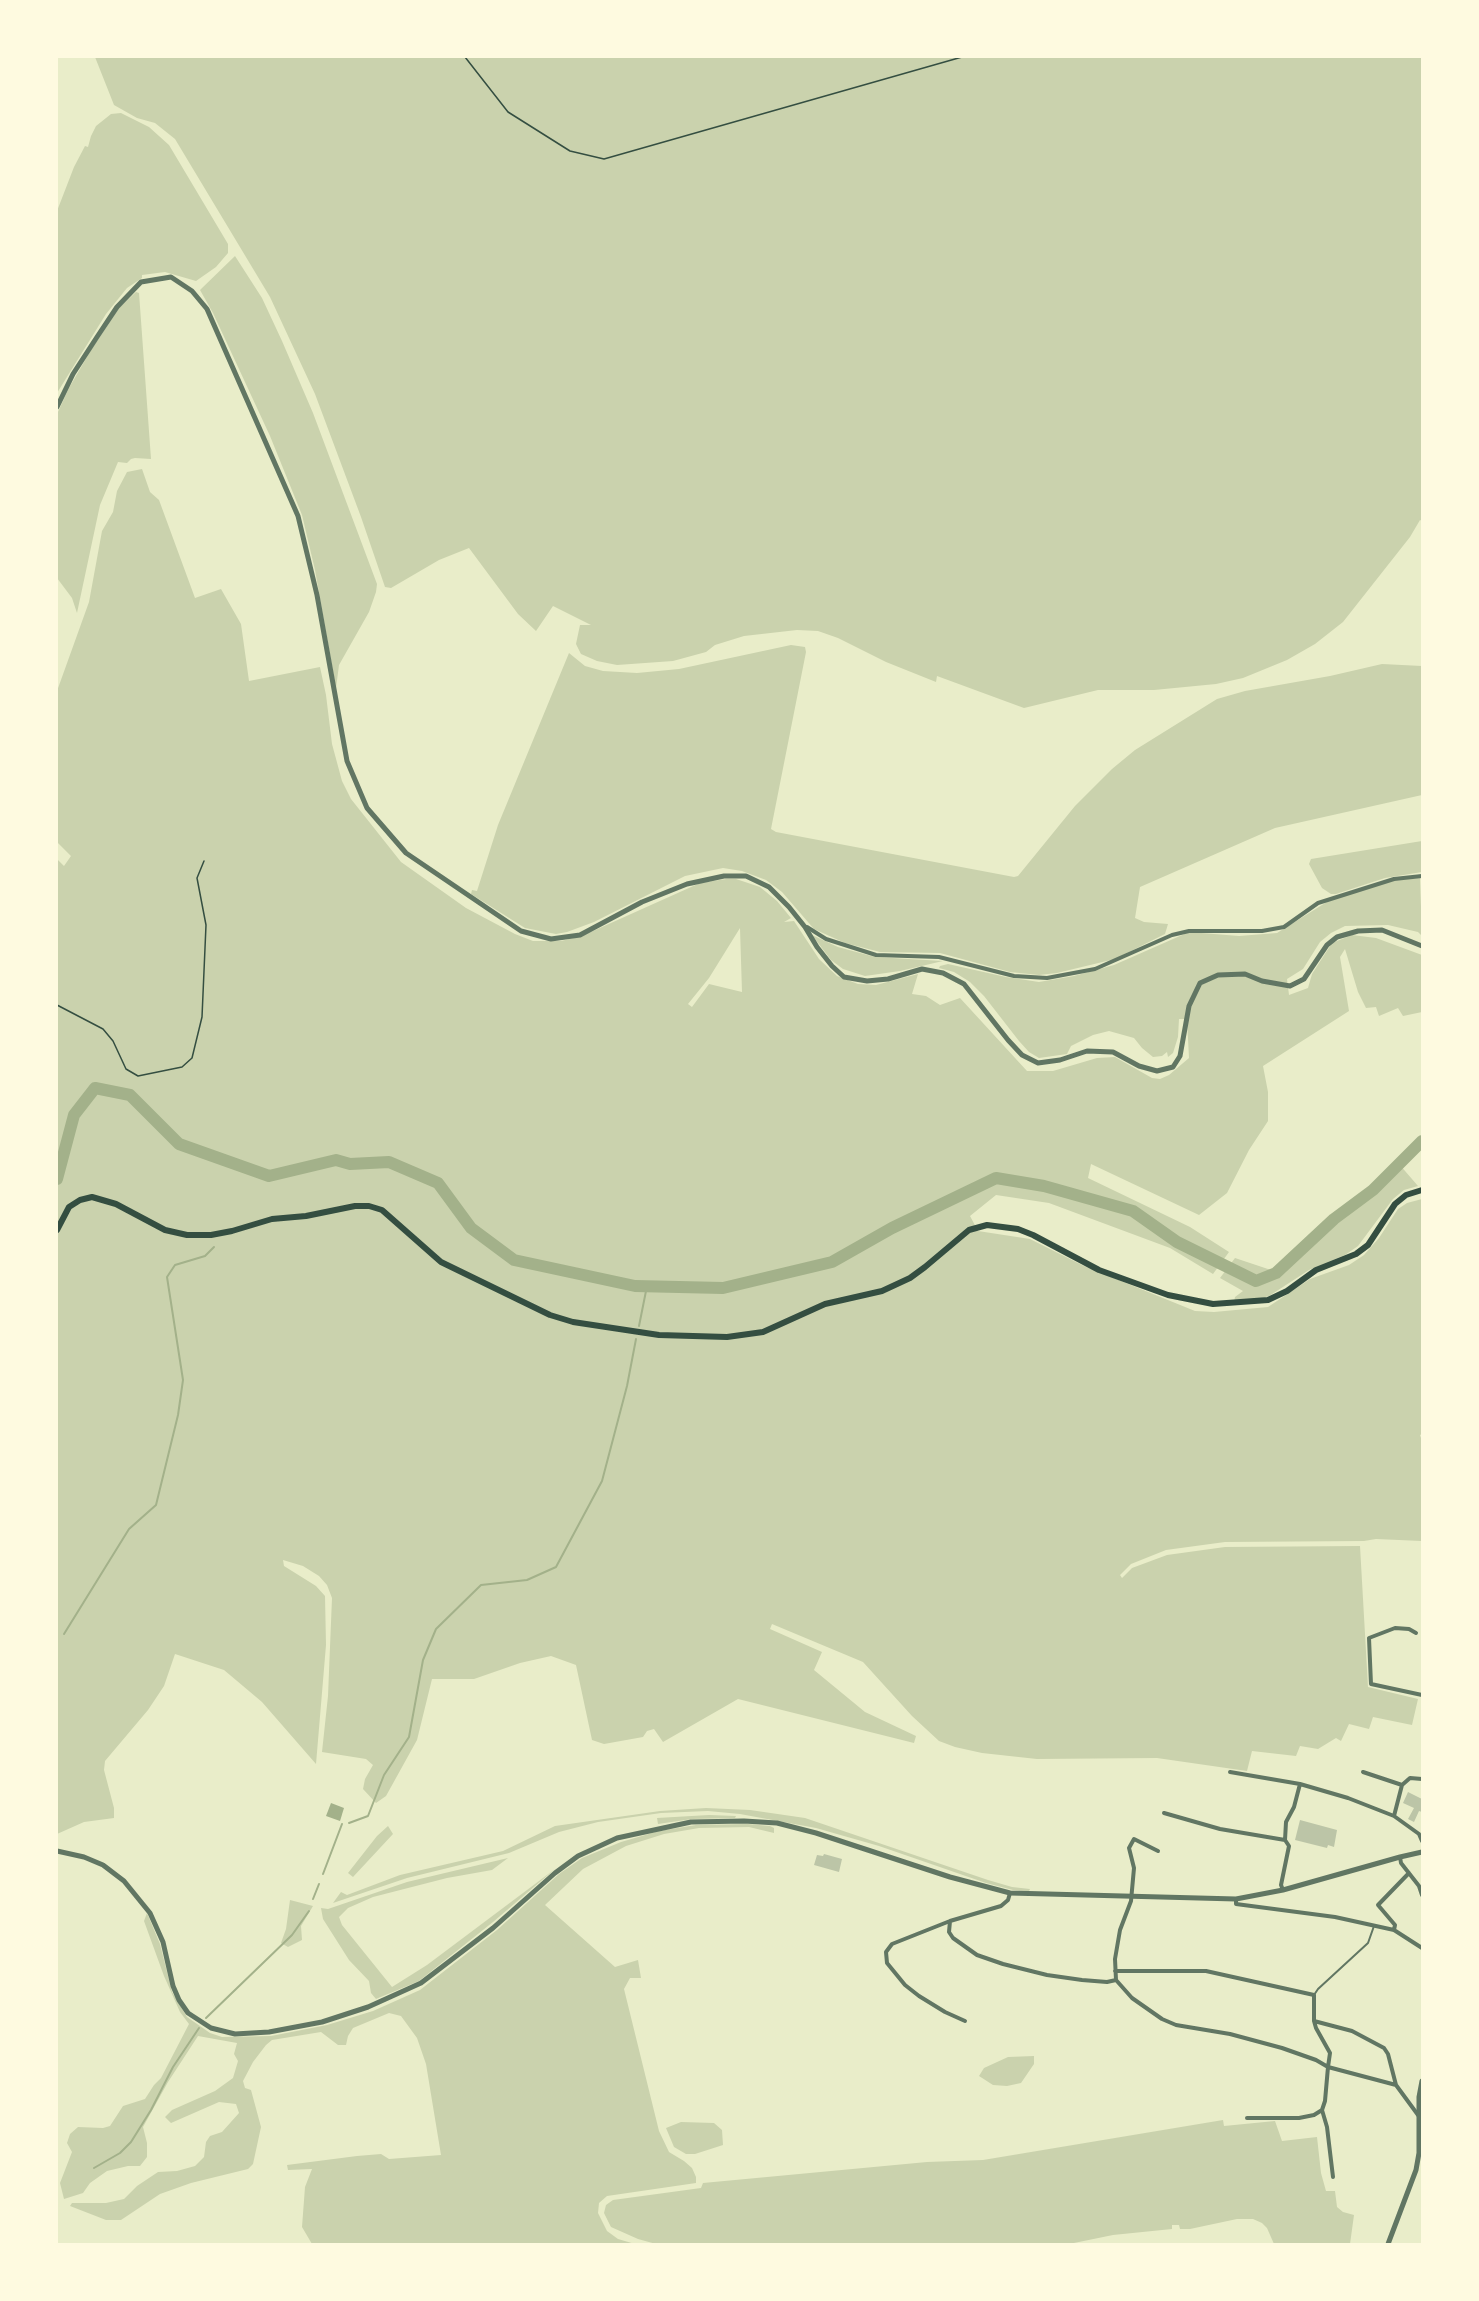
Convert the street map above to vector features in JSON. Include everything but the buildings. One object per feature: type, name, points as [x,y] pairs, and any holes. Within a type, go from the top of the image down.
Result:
[{"type":"main road","points":[[57,1230],[69,1207],[80,1200],[92,1197],[116,1204],[165,1230],[187,1235],[211,1235],[272,1219],[306,1216],[355,1206],[369,1206],[382,1210],[441,1262],[550,1315],[573,1322],[660,1335],[727,1337],[764,1332],[825,1304],[882,1291],[910,1278],[969,1230],[987,1225],[1018,1229],[1099,1270],[1168,1295],[1213,1304],[1268,1300],[1287,1291],[1316,1270],[1356,1254],[1368,1245],[1395,1204],[1406,1195],[1422,1190]]},
{"type":"street","points":[[57,406],[73,374],[117,307],[141,282],[171,277],[192,291],[207,309],[298,516],[317,595],[347,761],[367,808],[406,853],[521,931],[551,939],[580,934],[642,902],[687,884],[724,876],[746,876],[769,887],[806,927],[817,947],[844,977],[867,981],[888,979],[922,969],[943,973],[964,984],[1022,1055],[1038,1063],[1060,1060],[1087,1051],[1113,1053],[1139,1066],[1157,1071],[1173,1067],[1180,1056],[1189,1006],[1200,983],[1218,975],[1245,974],[1262,981],[1290,986],[1304,979],[1328,945],[1337,937],[1358,931],[1382,930],[1422,946]]},
{"type":"street","points":[[806,927],[826,939],[876,955],[939,957],[1014,976],[1047,978],[1095,969],[1172,935],[1189,931],[1262,931],[1284,927],[1318,903],[1395,879],[1422,876]]},
{"type":"street","points":[[1416,1634],[1409,1629],[1395,1628],[1369,1638],[1371,1684],[1422,1695]]},
{"type":"street","points":[[1230,1772],[1300,1784],[1348,1798],[1394,1816],[1419,1834],[1422,1841]]},
{"type":"street","points":[[1363,1772],[1402,1785]]},
{"type":"street","points":[[1394,1816],[1402,1785],[1410,1778],[1422,1779]]},
{"type":"street","points":[[1282,1890],[1289,1846],[1285,1840],[1286,1822],[1294,1807],[1300,1784]]},
{"type":"street","points":[[1164,1813],[1220,1829],[1285,1840]]},
{"type":"street","points":[[57,1851],[84,1857],[103,1865],[124,1881],[150,1913],[162,1942],[173,1986],[188,2013],[211,2028],[235,2034],[269,2032],[322,2022],[368,2007],[421,1983],[493,1928],[555,1873],[578,1856],[617,1838],[691,1822],[777,1823],[816,1833],[950,1877],[1010,1893],[1236,1899],[1282,1890],[1422,1852]]},
{"type":"street","points":[[1158,1851],[1134,1839],[1129,1848],[1134,1868],[1131,1901],[1120,1930],[1115,1971],[1116,1980],[1132,1998],[1151,2013],[1176,2025],[1230,2034],[1282,2048],[1316,2060],[1328,2067],[1396,2085]]},
{"type":"street","points":[[1400,1857],[1408,1873],[1419,1886],[1422,1895]]},
{"type":"street","points":[[1394,1930],[1395,1924],[1378,1905],[1408,1873]]},
{"type":"street","points":[[965,2021],[945,2012],[905,1985],[887,1963],[886,1952],[892,1944],[950,1921],[1001,1906],[1008,1900],[1010,1893]]},
{"type":"street","points":[[1236,1899],[1236,1904],[1335,1917],[1394,1930],[1422,1948]]},
{"type":"street","points":[[950,1921],[950,1932],[953,1938],[958,1944],[977,1955],[1047,1975],[1107,1982],[1116,1980]]},
{"type":"street","points":[[1115,1971],[1206,1971],[1314,1995],[1314,2021],[1330,2053],[1322,2110],[1327,2127],[1333,2177]]},
{"type":"street","points":[[1314,2021],[1352,2031],[1384,2048],[1388,2054],[1396,2085],[1419,2116]]},
{"type":"street","points":[[1388,2244],[1416,2170],[1420,2141],[1419,2097],[1422,2081]]},
{"type":"street","points":[[1247,2118],[1299,2118],[1314,2115],[1322,2110]]},
{"type":"street","points":[[1416,2170],[1422,2173]]},
{"type":"lane","points":[[1314,1995],[1368,1943],[1374,1926]]},
{"type":"path","points":[[465,57],[508,112],[570,151],[604,159],[962,57]]},
{"type":"path","points":[[57,1005],[104,1029],[113,1041],[126,1069],[138,1076],[183,1067],[192,1058],[202,1017],[206,925],[197,878],[204,861]]},
{"type":"shaded area","points":[[95,57],[1422,57],[1422,521],[1420,520],[1410,537],[1343,622],[1315,644],[1287,660],[1243,678],[1216,684],[1154,690],[1098,690],[1024,708],[937,676],[936,682],[818,631],[797,630],[744,636],[715,645],[706,652],[673,661],[617,665],[597,661],[581,654],[576,644],[580,625],[591,625],[553,606],[536,631],[518,614],[469,548],[439,560],[391,588],[385,587],[315,394],[270,297],[175,139],[155,123],[137,118],[114,105]]},
{"type":"shaded area","points":[[121,113],[149,127],[169,145],[228,244],[228,253],[216,267],[196,281],[165,272],[142,275],[142,278],[127,288],[106,314],[57,393],[57,211],[74,167],[85,146],[88,147],[96,126],[111,114]]},
{"type":"shaded area","points":[[235,256],[262,298],[282,341],[313,413],[377,584],[369,612],[339,665],[336,688],[315,570],[302,515],[270,436],[200,290]]},
{"type":"shaded area","points":[[136,292],[139,293],[151,459],[135,458],[127,463],[118,462],[100,505],[77,613],[72,598],[57,578],[57,414],[91,350],[120,307]]},
{"type":"shaded area","points":[[142,469],[150,492],[159,500],[195,598],[221,589],[241,624],[249,681],[320,667],[332,744],[342,781],[351,799],[401,862],[466,908],[533,941],[561,941],[582,936],[700,883],[736,879],[760,887],[777,901],[791,918],[784,922],[794,921],[819,959],[837,976],[858,984],[876,985],[918,974],[912,994],[926,996],[940,1005],[960,998],[1027,1071],[1053,1071],[1097,1058],[1115,1057],[1152,1078],[1160,1079],[1169,1075],[1189,1058],[1187,1019],[1179,1019],[1178,1037],[1173,1053],[1168,1057],[1167,1052],[1162,1056],[1153,1057],[1134,1038],[1109,1031],[1093,1035],[1071,1046],[1067,1054],[1039,1058],[1029,1052],[1019,1041],[984,996],[970,982],[954,972],[939,968],[940,966],[948,964],[1039,982],[1074,976],[1114,965],[1189,932],[1239,936],[1277,933],[1330,900],[1394,880],[1420,878],[1422,936],[1418,932],[1388,925],[1345,926],[1320,942],[1303,969],[1287,979],[1289,995],[1308,988],[1312,974],[1332,943],[1352,935],[1376,938],[1422,955],[1422,1012],[1403,1016],[1398,1008],[1379,1016],[1376,1007],[1366,1008],[1358,992],[1345,949],[1340,957],[1349,1011],[1263,1066],[1268,1092],[1268,1121],[1249,1150],[1227,1193],[1199,1215],[1091,1164],[1088,1178],[1190,1227],[1229,1252],[1213,1274],[1170,1248],[1049,1203],[996,1195],[970,1216],[978,1231],[1030,1239],[1084,1266],[1195,1311],[1214,1312],[1268,1307],[1310,1279],[1349,1265],[1364,1255],[1379,1238],[1398,1209],[1407,1203],[1422,1199],[1422,1434],[1420,1435],[1422,1441],[1422,1541],[1376,1539],[1225,1542],[1166,1550],[1131,1564],[1120,1575],[1122,1578],[1132,1568],[1167,1555],[1225,1547],[1360,1546],[1368,1687],[1418,1699],[1412,1725],[1373,1717],[1369,1729],[1349,1724],[1341,1741],[1336,1738],[1318,1749],[1300,1746],[1296,1756],[1252,1751],[1247,1771],[1157,1758],[1037,1759],[982,1753],[939,1741],[912,1716],[863,1662],[772,1624],[770,1629],[822,1652],[814,1670],[865,1712],[916,1736],[914,1743],[738,1699],[663,1742],[654,1729],[647,1731],[643,1737],[604,1744],[592,1740],[576,1665],[551,1656],[520,1663],[474,1679],[432,1679],[417,1740],[386,1796],[376,1803],[363,1789],[365,1779],[373,1765],[366,1759],[322,1752],[328,1696],[332,1598],[327,1585],[319,1576],[303,1566],[283,1560],[284,1566],[316,1586],[325,1596],[326,1645],[316,1764],[262,1702],[224,1670],[175,1654],[164,1686],[148,1710],[105,1761],[104,1770],[114,1808],[114,1818],[84,1822],[57,1834],[57,859],[64,866],[71,856],[57,842],[57,691],[89,602],[102,531],[113,512],[117,491],[127,472]],"holes":[[[740,928],[742,992],[709,984],[692,1007],[688,1004],[709,978]]]},
{"type":"shaded area","points":[[791,645],[805,647],[806,652],[771,829],[776,832],[1018,876],[1075,806],[1112,769],[1135,750],[1217,699],[1245,691],[1382,664],[1422,666],[1422,795],[1275,828],[1140,887],[1135,918],[1144,922],[1168,924],[1165,934],[1115,959],[1039,975],[1010,972],[940,953],[880,952],[845,943],[814,929],[782,892],[766,880],[742,871],[723,868],[685,876],[594,922],[556,934],[525,928],[471,894],[472,890],[477,891],[498,825],[569,653],[585,666],[603,671],[637,673],[679,669]]},
{"type":"shaded area","points":[[1422,841],[1422,872],[1385,878],[1336,894],[1331,894],[1322,888],[1309,864],[1311,859]]},
{"type":"shaded area","points":[[812,935],[838,947],[875,957],[943,961],[865,976],[843,969],[831,960]]},
{"type":"shaded area","points":[[1399,1164],[1418,1186],[1404,1190],[1393,1199],[1358,1246],[1345,1255],[1309,1270],[1269,1296],[1252,1301],[1234,1302],[1235,1297],[1243,1291],[1220,1278],[1235,1258],[1271,1270],[1340,1209]]},
{"type":"shaded area","points":[[331,1803],[344,1808],[340,1821],[326,1816]]},
{"type":"shaded area","points":[[706,1808],[750,1810],[805,1818],[988,1880],[1012,1887],[1030,1889],[1029,1891],[1013,1890],[986,1883],[879,1846],[816,1828],[740,1814],[708,1811],[661,1813],[598,1822],[559,1832],[509,1853],[407,1878],[333,1903],[341,1892],[347,1895],[400,1875],[503,1851],[555,1826],[660,1811]]},
{"type":"shaded area","points":[[736,1816],[735,1818],[692,1819],[658,1824],[657,1818]]},
{"type":"shaded area","points":[[696,1825],[770,1826],[774,1828],[774,1833],[749,1827],[699,1828],[664,1834],[626,1846],[583,1869],[545,1905],[615,1967],[638,1960],[641,1978],[630,1978],[624,1989],[659,2131],[669,2152],[692,2168],[696,2177],[696,2183],[607,2196],[599,2203],[598,2213],[607,2231],[618,2239],[635,2244],[312,2244],[302,2227],[305,2187],[312,2169],[288,2170],[287,2165],[381,2154],[389,2159],[441,2155],[426,2064],[417,2038],[401,2016],[389,2013],[353,2028],[346,2045],[338,2045],[321,2032],[272,2040],[266,2045],[253,2062],[243,2081],[245,2088],[251,2090],[261,2127],[253,2164],[248,2169],[191,2183],[160,2194],[121,2220],[106,2220],[70,2206],[72,2203],[106,2203],[124,2199],[137,2186],[158,2172],[177,2171],[195,2166],[204,2157],[206,2142],[210,2136],[222,2132],[239,2113],[236,2104],[219,2102],[171,2123],[165,2117],[172,2110],[215,2091],[233,2078],[238,2061],[234,2054],[237,2043],[198,2036],[168,2082],[143,2127],[147,2143],[147,2157],[140,2166],[107,2171],[90,2183],[83,2193],[64,2199],[60,2183],[72,2152],[67,2143],[70,2134],[78,2127],[110,2126],[123,2106],[145,2099],[161,2078],[189,2024],[180,2012],[164,1976],[144,1921],[147,1913],[160,1944],[172,1992],[187,2017],[210,2033],[222,2037],[271,2036],[327,2025],[373,2011],[420,1990],[497,1930],[559,1874],[582,1858],[621,1842],[659,1831]]},
{"type":"shaded area","points":[[388,1826],[393,1834],[353,1877],[348,1873],[377,1836]]},
{"type":"shaded area","points":[[508,1858],[492,1870],[447,1878],[373,1897],[348,1908],[339,1917],[342,1925],[392,1987],[427,1965],[555,1869],[419,1981],[376,1999],[371,1993],[369,1981],[349,1960],[323,1919],[321,1908],[328,1909],[407,1882]]},
{"type":"shaded area","points":[[290,1900],[313,1906],[301,1926],[302,1940],[288,1947],[281,1943],[286,1929]]},
{"type":"shaded area","points":[[1034,2056],[1034,2064],[1021,2083],[1007,2086],[993,2085],[979,2076],[984,2068],[1008,2057]]},
{"type":"shaded area","points":[[1223,2120],[1224,2126],[1275,2121],[1282,2141],[1317,2137],[1321,2173],[1326,2191],[1335,2191],[1337,2207],[1343,2212],[1354,2215],[1350,2244],[1274,2244],[1267,2228],[1262,2223],[1253,2219],[1237,2219],[1190,2229],[1180,2229],[1179,2225],[1172,2225],[1172,2229],[1113,2235],[1069,2244],[656,2244],[611,2227],[604,2213],[606,2205],[613,2200],[701,2188],[703,2183],[927,2162],[983,2160]]},
{"type":"shaded area","points":[[681,2122],[714,2123],[722,2130],[723,2145],[695,2154],[686,2154],[674,2147],[666,2128]]},
{"type":"waterway","points":[[57,1179],[74,1115],[95,1088],[130,1095],[179,1144],[269,1176],[336,1160],[350,1164],[389,1162],[438,1183],[471,1228],[514,1260],[635,1286],[723,1288],[832,1262],[892,1228],[996,1178],[1044,1186],[1133,1211],[1177,1242],[1256,1281],[1276,1273],[1334,1219],[1373,1190],[1422,1141]]},
{"type":"waterway","points":[[64,1634],[129,1529],[156,1505],[178,1415],[183,1380],[167,1277],[175,1265],[205,1256],[214,1247]]},
{"type":"waterway","points":[[639,1326],[647,1286]]},
{"type":"waterway","points":[[349,1823],[368,1816],[384,1775],[409,1737],[423,1660],[436,1629],[481,1585],[527,1580],[556,1567],[602,1481],[627,1386],[636,1339]]},
{"type":"waterway","points":[[323,1874],[342,1824]]},
{"type":"waterway","points":[[313,1899],[319,1884]]},
{"type":"waterway","points":[[206,2018],[292,1935],[309,1911]]},
{"type":"waterway","points":[[94,2168],[120,2153],[131,2142],[151,2110],[173,2067],[199,2028]]}]
